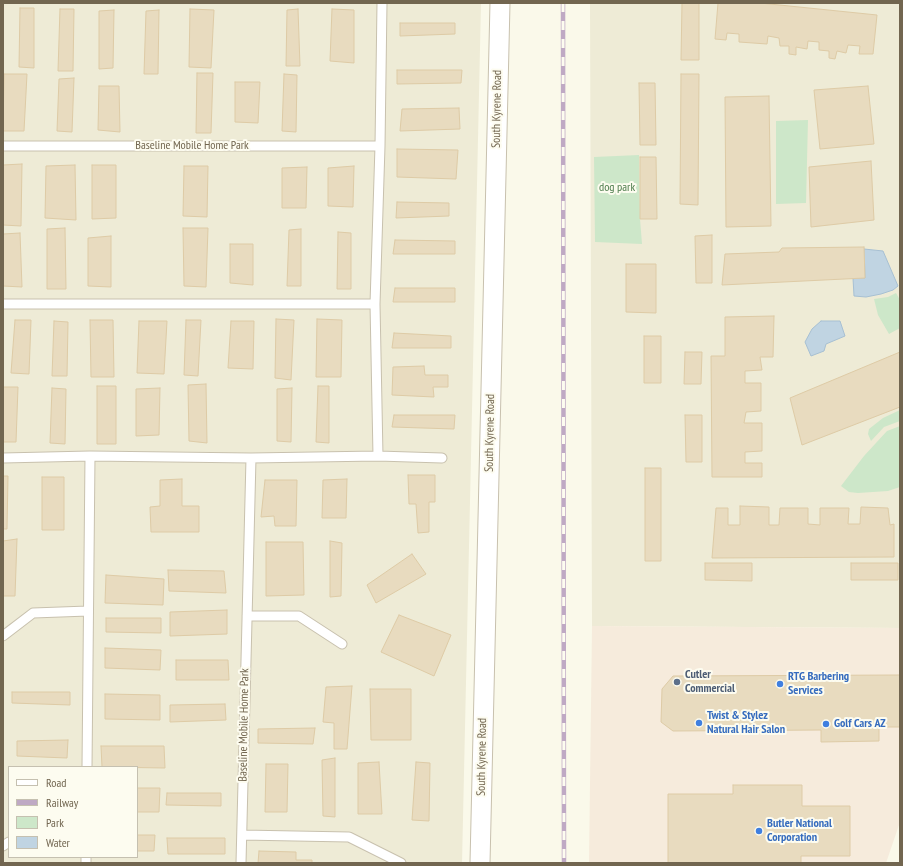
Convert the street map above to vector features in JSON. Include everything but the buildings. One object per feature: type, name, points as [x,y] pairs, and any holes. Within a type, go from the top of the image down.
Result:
[{"type":"street","name":"South Kyrene Road","points":[[480,863],[500,3]]},
{"type":"lane","points":[[378,456],[375,304],[380,146],[382,3]]},
{"type":"lane","name":"Baseline Mobile Home Park","points":[[3,146],[380,146]]},
{"type":"lane","points":[[3,304],[375,304]]},
{"type":"lane","points":[[3,458],[90,456],[251,458],[378,456],[442,458]]},
{"type":"lane","points":[[87,766],[90,456]]},
{"type":"lane","name":"Baseline Mobile Home Park","points":[[241,863],[251,458]]},
{"type":"lane","points":[[3,636],[33,613],[88,611]]},
{"type":"lane","points":[[247,616],[299,616],[342,644]]},
{"type":"lane","points":[[242,835],[349,837],[401,863]]},
{"type":"shaded area","points":[[3,3],[481,3],[462,863],[3,863]]},
{"type":"shaded area","points":[[590,3],[900,3],[900,628],[592,626]]},
{"type":"shaded area","points":[[592,626],[900,628],[900,822],[886,863],[589,863]]},
{"type":"green space","points":[[808,120],[806,203],[776,204],[776,121]]},
{"type":"green space","name":"dog park","points":[[639,155],[642,244],[595,242],[594,157]]},
{"type":"green space","points":[[896,293],[900,300],[900,328],[889,334],[878,315],[874,299],[888,297]]},
{"type":"green space","points":[[900,410],[900,421],[884,427],[871,441],[868,434],[869,429],[883,418]]},
{"type":"green space","points":[[900,426],[900,487],[888,491],[858,493],[849,492],[841,486],[864,456],[887,431]]},
{"type":"water","points":[[864,249],[883,251],[898,286],[893,290],[881,294],[866,297],[854,296],[853,278],[865,278]]},
{"type":"water","points":[[821,321],[840,321],[845,336],[826,344],[824,351],[811,356],[805,342],[812,329]]},
{"type":"railway","points":[[563,3],[564,863]]},
{"type":"place","name":"Cutler Commercial","points":[[677,682]]},
{"type":"place","name":"RTG Barbering Services","points":[[780,684]]},
{"type":"place","name":"Twist & Stylez Natural Hair Salon","points":[[699,723]]},
{"type":"place","name":"Golf Cars AZ","points":[[826,724]]},
{"type":"place","name":"Butler National Corporation","points":[[759,831]]}]
